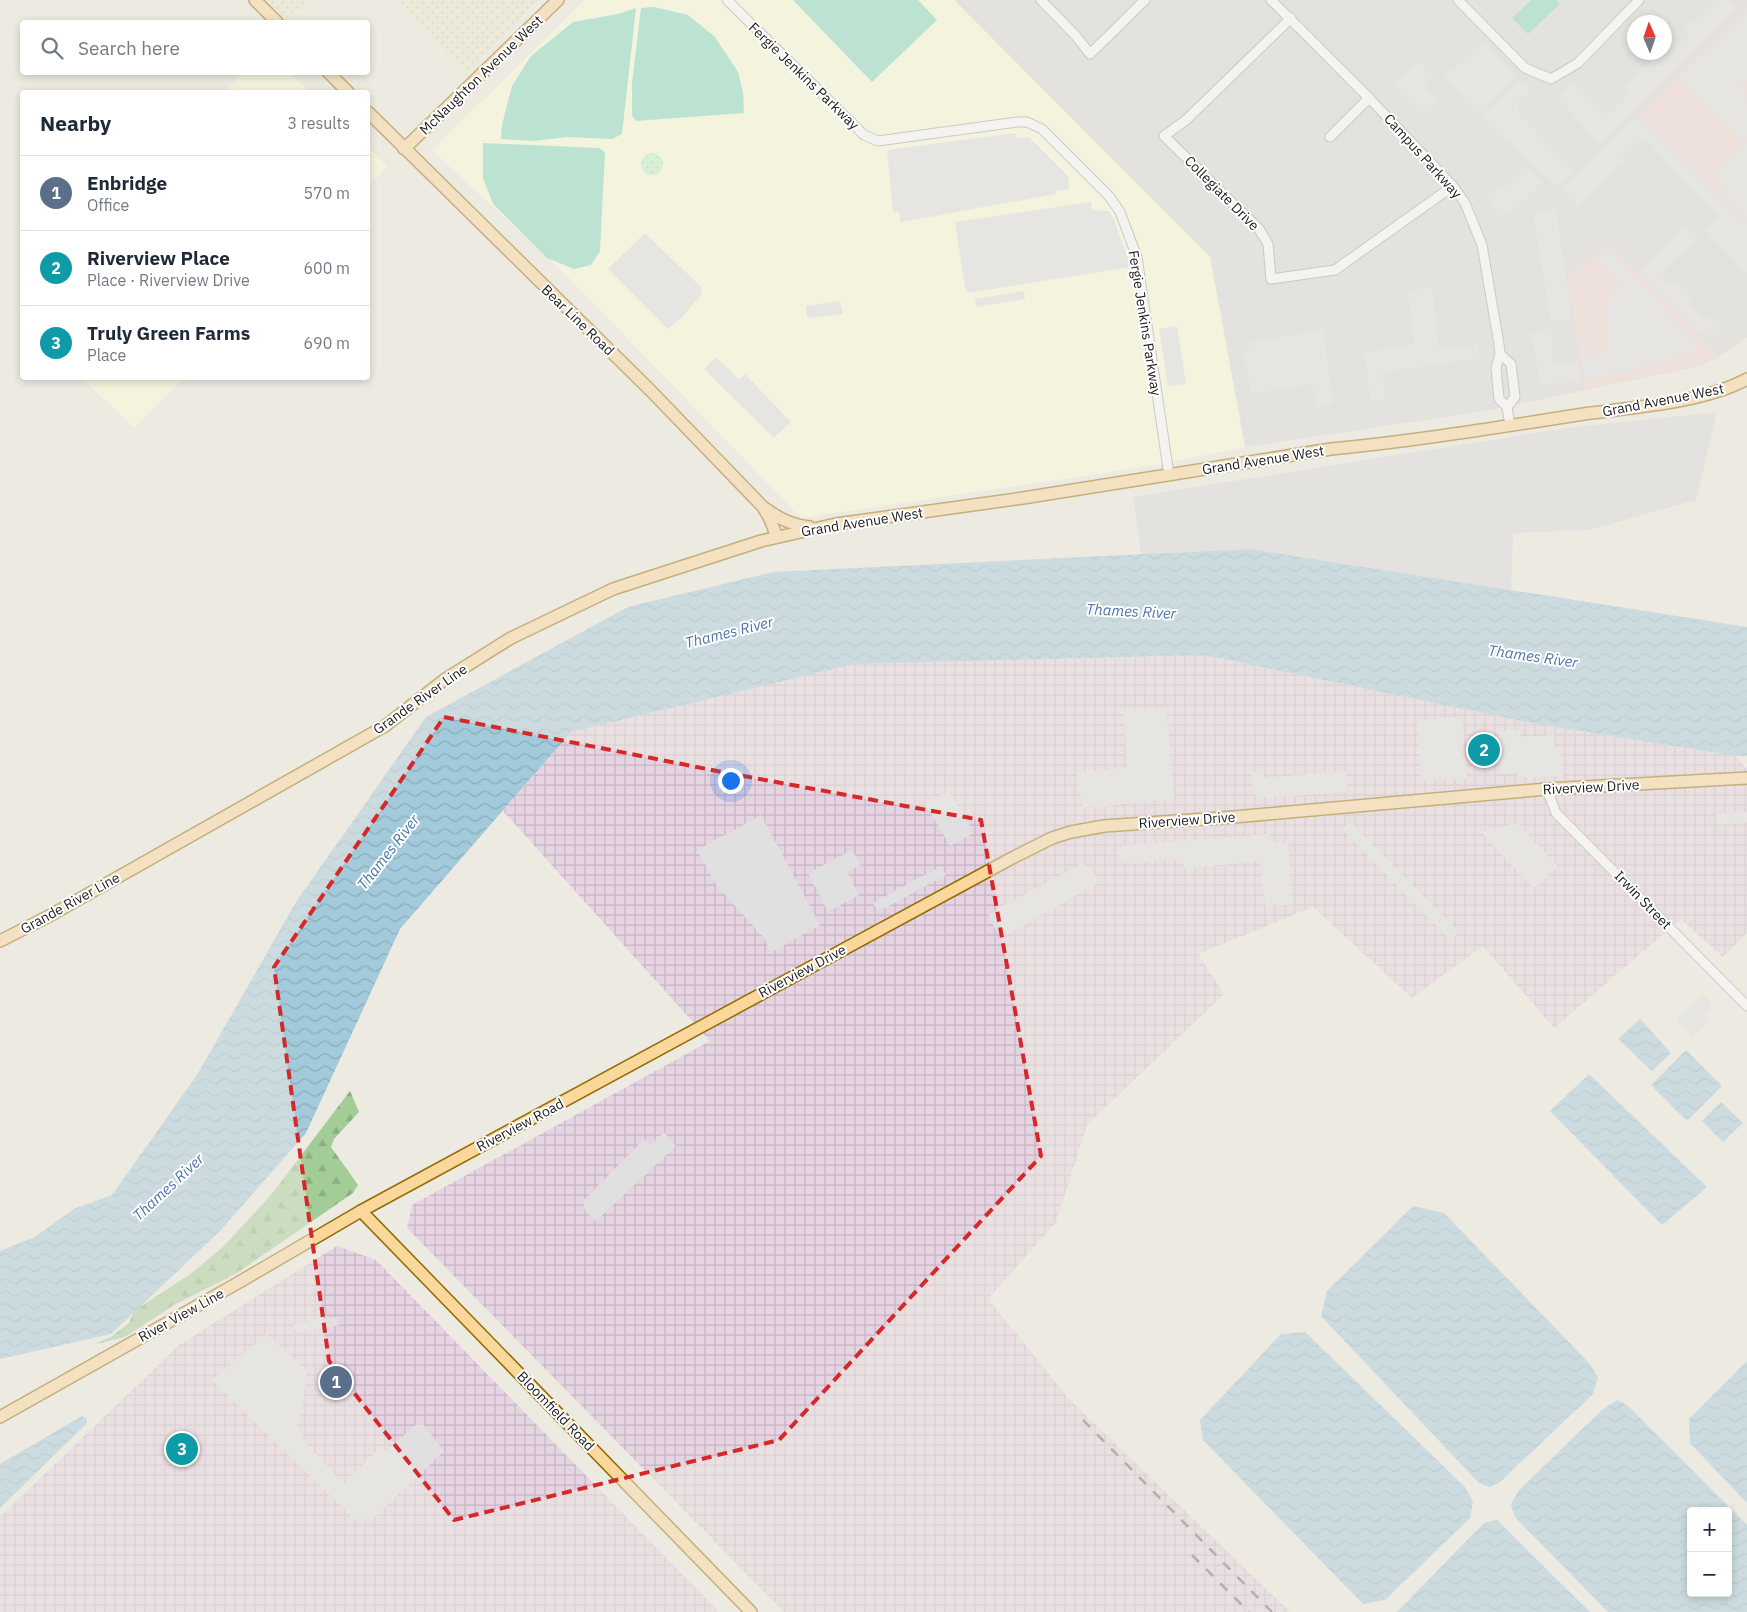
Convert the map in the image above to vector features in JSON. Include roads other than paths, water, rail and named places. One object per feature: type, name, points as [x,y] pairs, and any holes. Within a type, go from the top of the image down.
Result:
[{"type":"main road","points":[[255,0],[275,20]]},
{"type":"main road","name":"McNaughton Avenue West","points":[[404,149],[558,0]]},
{"type":"main road","points":[[331,75],[346,90]]},
{"type":"main road","name":"Bear Line Road","points":[[370,114],[650,390],[763,507],[777,537]]},
{"type":"main road","name":"Grand Avenue West","points":[[777,537],[824,526],[1331,449],[1383,444],[1704,395],[1736,385],[1747,379]]},
{"type":"main road","points":[[763,507],[778,518],[797,526],[824,526]]},
{"type":"main road","name":"Grande River Line","points":[[0,941],[51,915],[385,726],[444,680],[511,638],[613,589],[755,542],[777,537]]},
{"type":"main road","name":"Riverview Drive","points":[[678,1039],[1022,853],[1052,838],[1077,830],[1547,789],[1747,778]]},
{"type":"main road","name":"Riverview Road","points":[[361,1210],[678,1039]]},
{"type":"main road","name":"River View Line","points":[[0,1417],[236,1284],[361,1210]]},
{"type":"main road","name":"Bloomfield Road","points":[[361,1210],[751,1612]]},
{"type":"street","name":"Fergie Jenkins Parkway","points":[[727,0],[864,135],[878,141],[1027,122],[1042,129],[1109,196],[1120,212],[1137,254],[1168,475]]},
{"type":"street","points":[[1041,0],[1076,36],[1090,54],[1144,0]]},
{"type":"street","name":"Campus Parkway","points":[[1271,0],[1369,98],[1453,186],[1465,203],[1482,245],[1500,354],[1496,368],[1499,399],[1507,407],[1510,425]]},
{"type":"street","points":[[1458,0],[1525,68],[1551,80],[1578,62],[1639,0]]},
{"type":"street","name":"Collegiate Drive","points":[[1291,18],[1186,120],[1164,136],[1259,229],[1268,244],[1271,279],[1334,270],[1453,186]]},
{"type":"street","points":[[1330,137],[1369,98]]},
{"type":"street","name":"Campus Parkway","points":[[1500,354],[1511,364],[1515,397],[1507,407]]},
{"type":"street","name":"Irwin Street","points":[[1547,789],[1556,813],[1747,1006]]},
{"type":"water","name":"Thames River","points":[[1249,549],[1747,627],[1747,756],[1736,756],[1531,723],[1204,655],[854,664],[571,732],[400,929],[306,1133],[219,1232],[111,1334],[0,1359],[0,1251],[35,1237],[74,1209],[112,1195],[197,1075],[296,902],[426,717],[628,607],[773,572]]},
{"type":"water","points":[[1640,1019],[1671,1053],[1652,1071],[1618,1039]]},
{"type":"water","points":[[1686,1050],[1722,1086],[1687,1121],[1651,1085]]},
{"type":"water","points":[[1589,1074],[1707,1187],[1662,1225],[1550,1111]]},
{"type":"water","points":[[1721,1102],[1743,1123],[1723,1142],[1702,1121]]},
{"type":"water","points":[[1413,1206],[1444,1213],[1589,1363],[1598,1377],[1593,1394],[1501,1481],[1490,1487],[1479,1483],[1321,1316],[1327,1291]]},
{"type":"water","points":[[1305,1332],[1465,1487],[1473,1502],[1470,1518],[1385,1600],[1363,1604],[1203,1440],[1200,1420],[1281,1334]]},
{"type":"water","points":[[1747,1361],[1747,1503],[1690,1443],[1689,1419]]},
{"type":"water","points":[[1617,1400],[1627,1405],[1729,1507],[1687,1507],[1687,1597],[1732,1597],[1732,1510],[1747,1525],[1747,1612],[1608,1612],[1515,1517],[1511,1505],[1519,1490],[1602,1410]]},
{"type":"water","points":[[82,1416],[87,1419],[87,1423],[0,1508],[0,1464]]},
{"type":"water","points":[[1497,1520],[1590,1612],[1397,1612],[1484,1523]]},
{"type":"railway","points":[[1083,1420],[1272,1612]]},
{"type":"railway","points":[[1192,1555],[1249,1612]]},
{"type":"place","name":"Riverview Place","points":[[1484,750]]},
{"type":"place","name":"Enbridge","points":[[336,1382]]},
{"type":"place","name":"Truly Green Farms","points":[[182,1449]]}]
